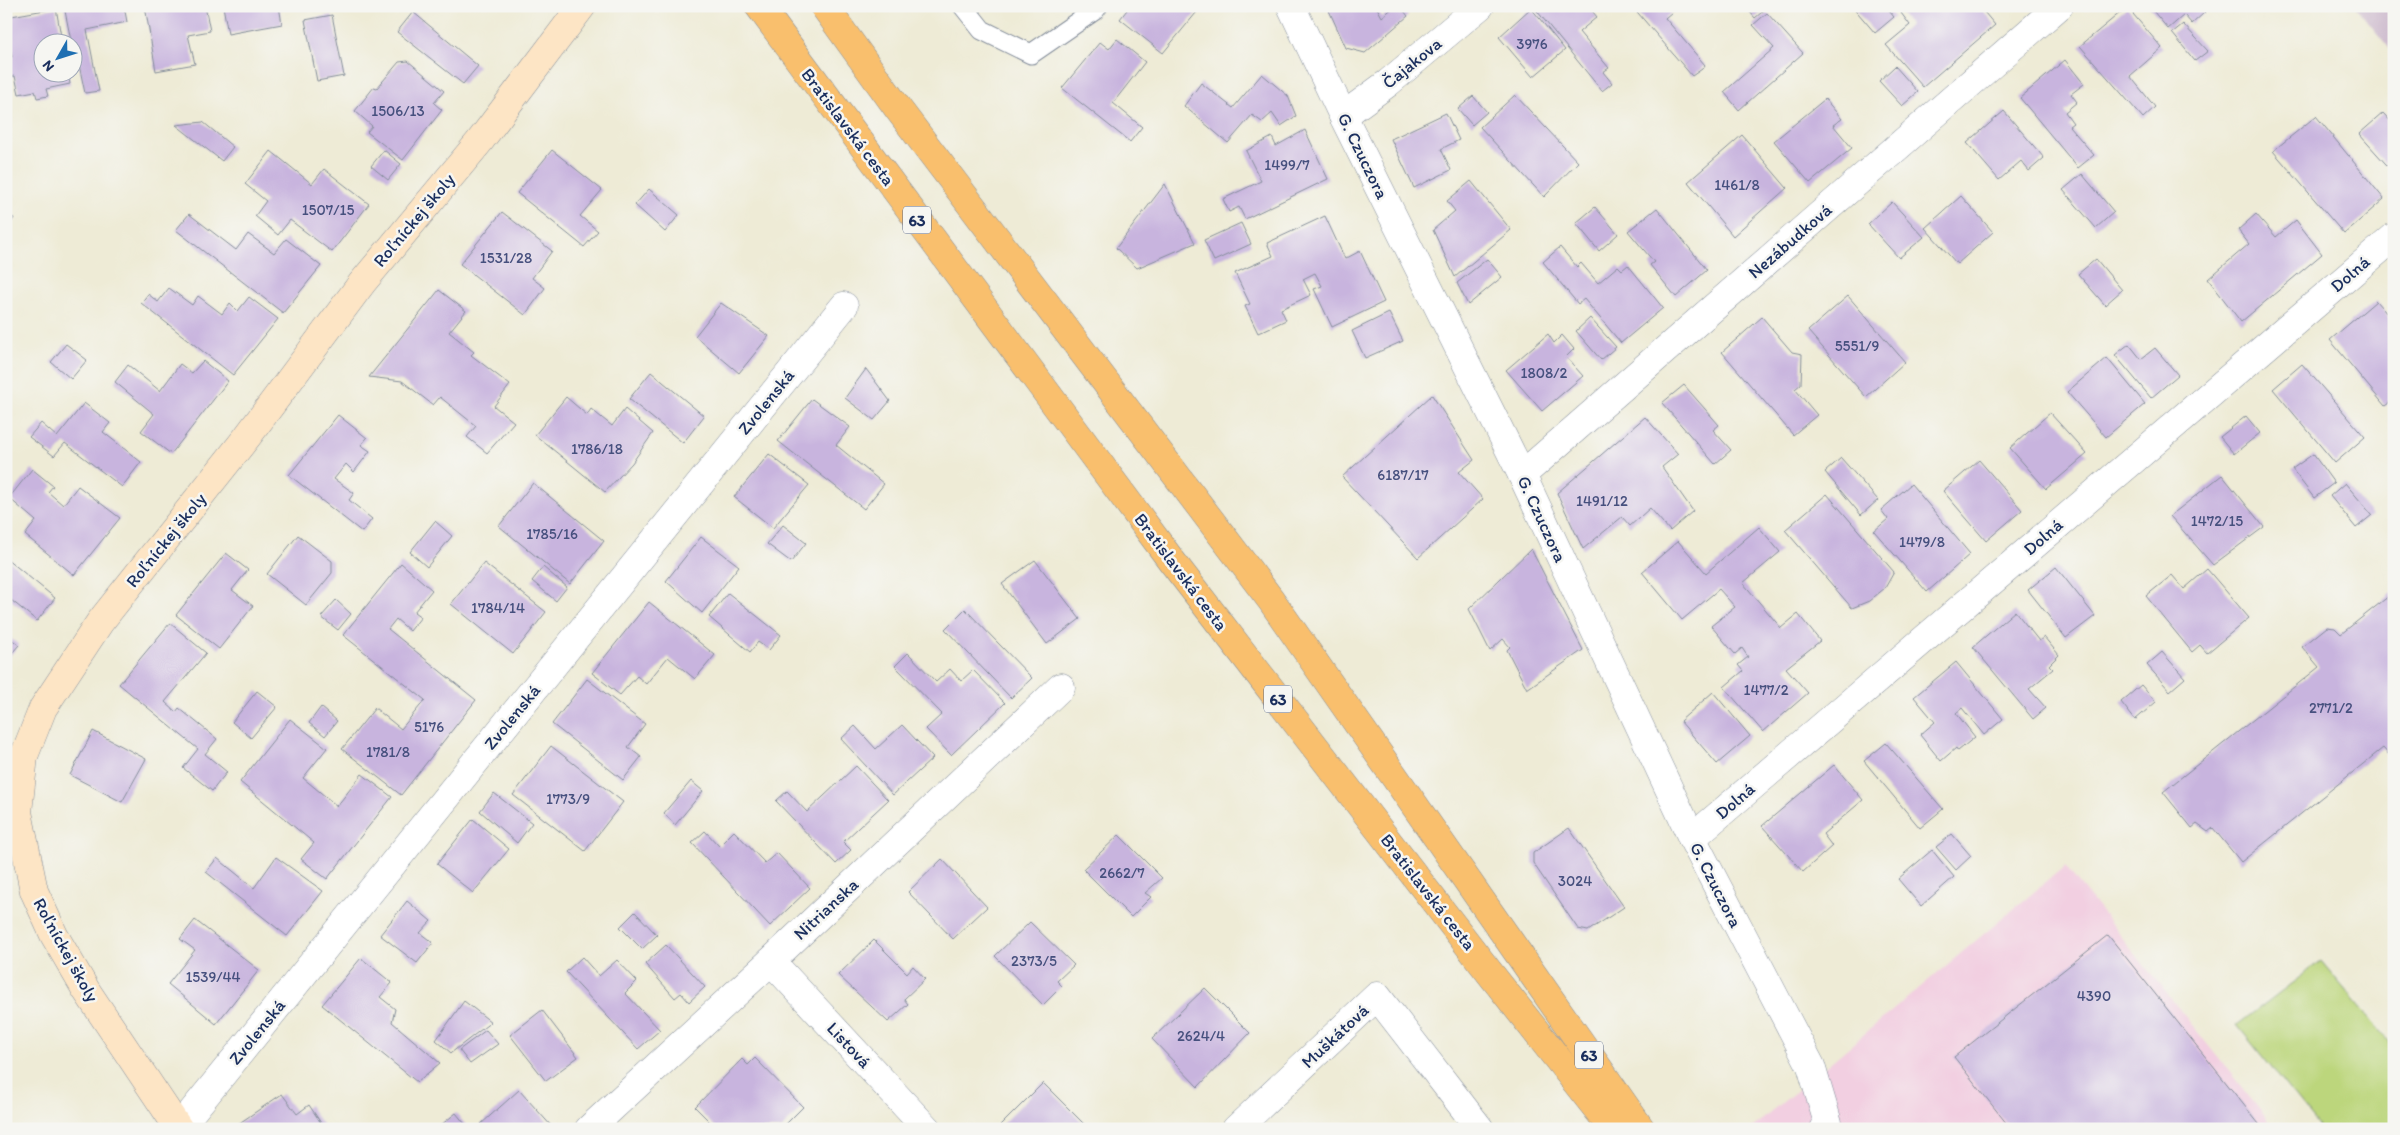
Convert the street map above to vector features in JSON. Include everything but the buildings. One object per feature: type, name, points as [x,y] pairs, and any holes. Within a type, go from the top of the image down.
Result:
[{"type":"main road","name":"Roľníckej školy","points":[[179,1128],[86,990],[54,935],[34,891],[18,812],[15,763],[43,708],[100,622],[247,437],[362,283],[480,141],[582,6]]},
{"type":"main road","name":"Bratislavská cesta","points":[[759,6],[1165,552],[1613,1129]]},
{"type":"main road","name":"Bratislavská cesta","points":[[824,6],[898,110],[1271,600],[1641,1129]]},
{"type":"street","name":"G. Czuczora","points":[[1291,6],[1343,116],[1522,475],[1692,838],[1811,1066],[1828,1124],[1824,1129]]},
{"type":"street","name":"Čajakova","points":[[1343,116],[1388,84],[1480,6]]},
{"type":"street","name":"Nezábudková","points":[[1522,475],[2059,6]]},
{"type":"street","name":"Dolná","points":[[1692,838],[2394,237]]},
{"type":"street","name":"Zvolenská","points":[[179,1128],[844,306]]},
{"type":"street","name":"Nitrianska","points":[[599,1126],[1061,688]]},
{"type":"street","name":"Listová","points":[[771,961],[927,1129]]},
{"type":"street","name":"Muškátová","points":[[1236,1129],[1377,996],[1480,1129]]},
{"type":"lane","points":[[963,6],[982,30],[1031,54],[1095,10],[1098,6]]},
{"type":"shaded area","points":[[2355,6],[2394,6],[2394,54]]},
{"type":"shaded area","points":[[2065,866],[2275,1129],[1751,1129]]},
{"type":"green space","points":[[2321,961],[2394,1048],[2394,1129],[2321,1129],[2237,1025]]}]
